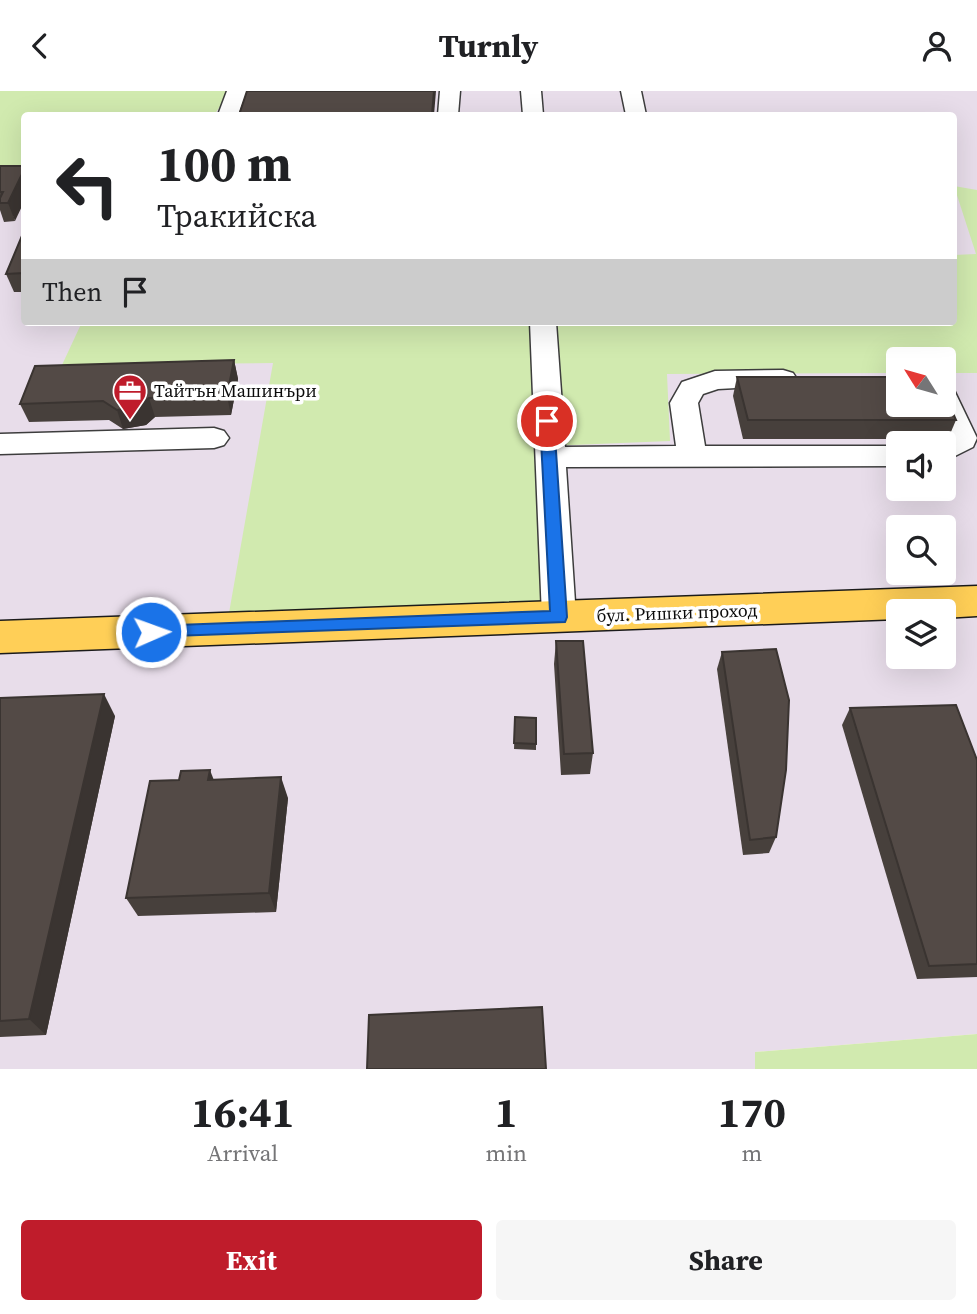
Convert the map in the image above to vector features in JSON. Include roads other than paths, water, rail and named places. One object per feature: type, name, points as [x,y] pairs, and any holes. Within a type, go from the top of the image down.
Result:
[{"type":"main road","name":"бул. Ришки проход","points":[[0,638],[977,601]]},
{"type":"street","points":[[229,112],[237,91]]},
{"type":"street","points":[[448,112],[450,91]]},
{"type":"street","points":[[531,91],[533,112]]},
{"type":"street","points":[[631,91],[635,112]]},
{"type":"street","points":[[543,326],[548,457],[559,617]]},
{"type":"street","points":[[692,456],[684,403],[692,388],[715,380],[806,379]]},
{"type":"street","points":[[953,417],[963,440],[956,444]]},
{"type":"street","points":[[548,457],[886,456]]},
{"type":"lane","points":[[0,444],[214,438]]},
{"type":"place","name":"Тайтън Машинъри","points":[[130,421]]}]
